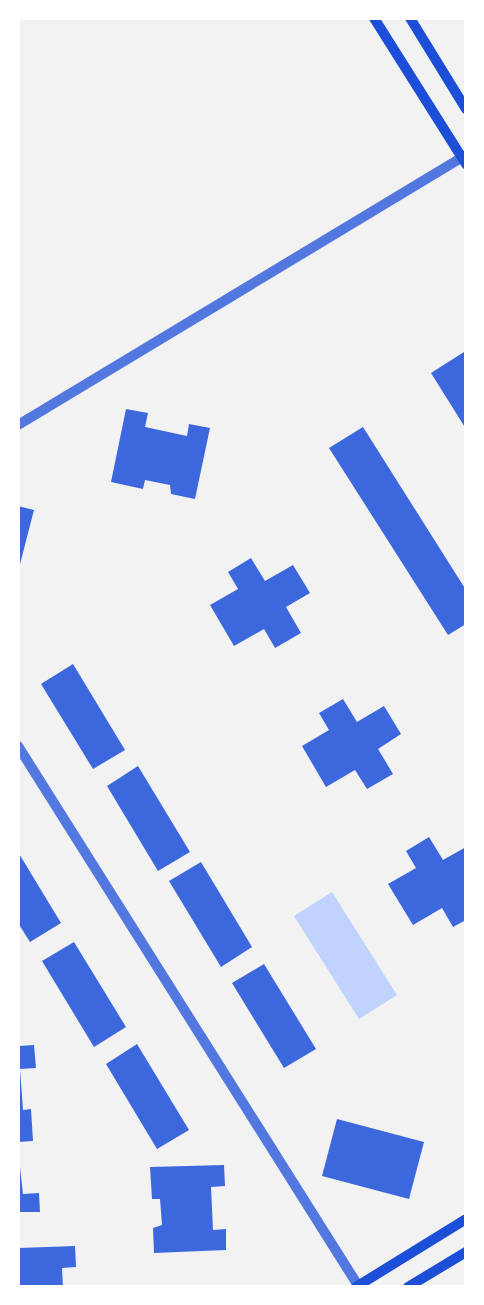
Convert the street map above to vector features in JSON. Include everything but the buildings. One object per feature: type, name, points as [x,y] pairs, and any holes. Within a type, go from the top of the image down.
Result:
[{"type":"main road","points":[[374,18],[465,159]]},
{"type":"main road","points":[[410,18],[466,108]]},
{"type":"main road","points":[[358,1287],[466,1219]]},
{"type":"main road","points":[[408,1287],[466,1252]]},
{"type":"street","points":[[18,425],[465,159]]},
{"type":"street","points":[[18,746],[358,1287]]},
{"type":"water","points":[[332,892],[397,995],[359,1019],[294,916]]}]
